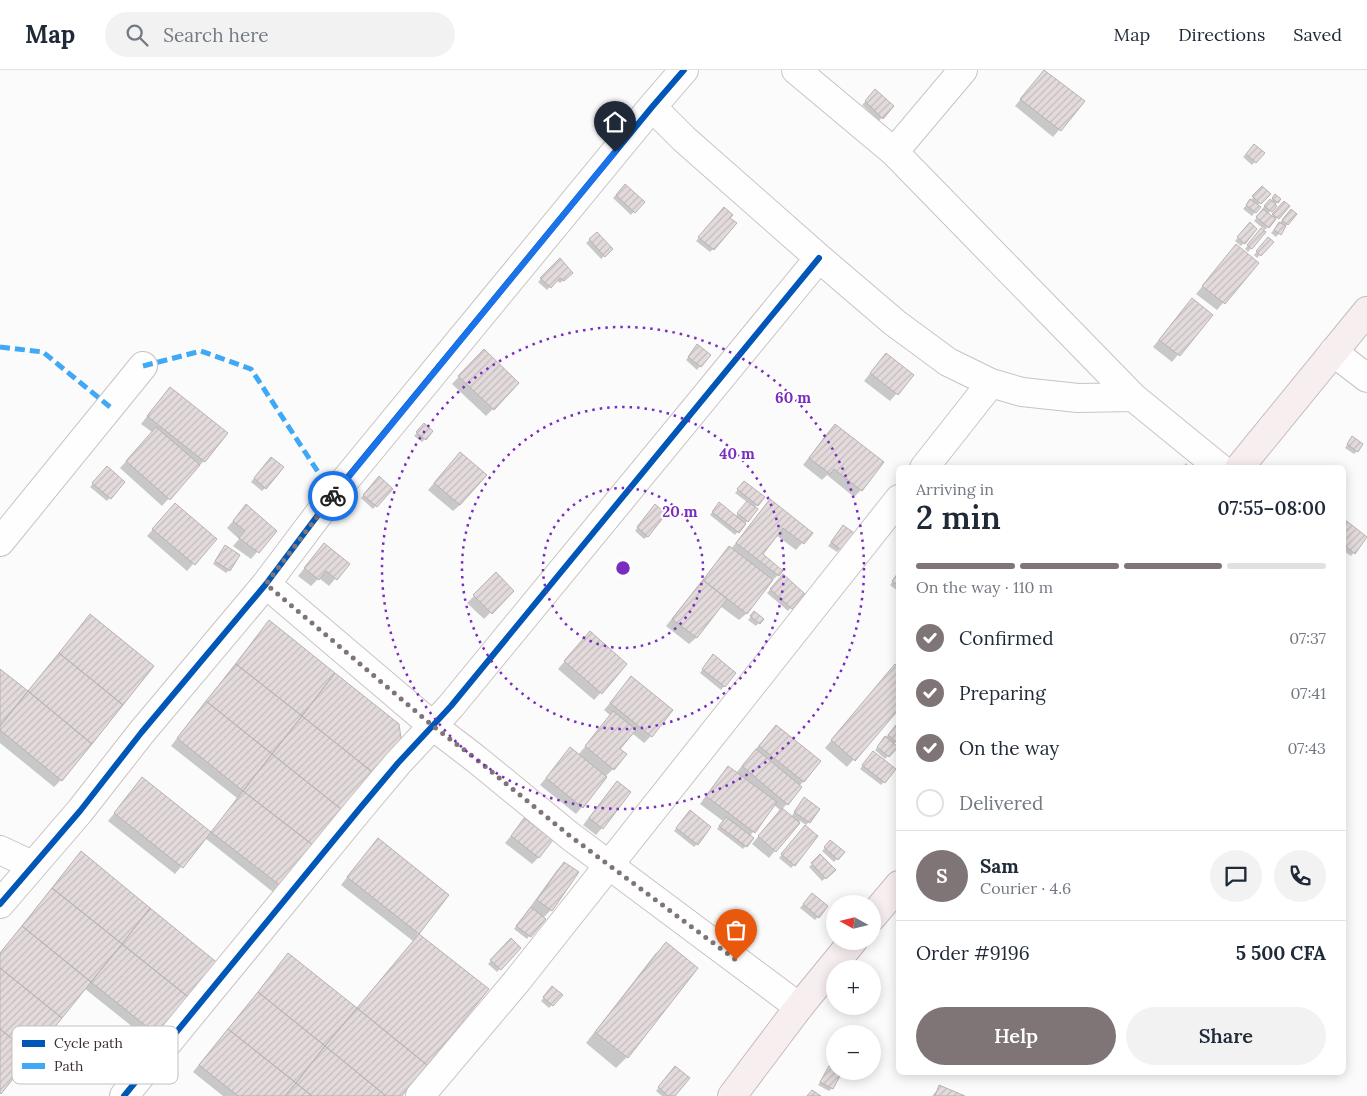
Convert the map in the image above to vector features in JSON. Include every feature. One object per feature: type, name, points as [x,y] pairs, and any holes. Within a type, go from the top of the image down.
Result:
[{"type":"main road","points":[[1242,465],[1367,311]]},
{"type":"main road","points":[[881,906],[896,888]]},
{"type":"main road","points":[[732,1096],[799,1007],[846,950]]},
{"type":"street","points":[[0,904],[80,811],[141,734],[266,584],[333,495],[684,70]]},
{"type":"street","points":[[796,70],[894,152],[1133,397],[1216,465]]},
{"type":"street","points":[[894,152],[963,70]]},
{"type":"street","points":[[652,107],[684,139],[819,258],[895,323],[948,362],[991,383],[1022,392],[1078,398],[1133,397]]},
{"type":"street","points":[[178,1030],[398,763],[451,706],[819,258]]},
{"type":"street","points":[[1333,352],[1367,378]]},
{"type":"street","points":[[0,542],[144,366]]},
{"type":"street","points":[[926,465],[991,383]]},
{"type":"street","points":[[420,1096],[517,981],[896,503]]},
{"type":"street","points":[[266,584],[433,726],[608,865],[799,1007]]},
{"type":"street","points":[[0,850],[32,865]]},
{"type":"street","points":[[124,1096],[134,1084]]},
{"type":"building","points":[[1044,70],[1085,101],[1061,131],[1020,99]]},
{"type":"building","points":[[875,89],[894,106],[883,119],[865,101]]},
{"type":"building","points":[[1254,144],[1265,153],[1256,163],[1246,154]]},
{"type":"building","points":[[625,184],[645,202],[635,213],[616,195]]},
{"type":"building","points":[[1262,186],[1271,194],[1261,204],[1252,196]]},
{"type":"building","points":[[1275,194],[1281,199],[1278,203],[1272,198]]},
{"type":"building","points":[[1250,199],[1261,207],[1256,213],[1246,205]]},
{"type":"building","points":[[1270,199],[1277,206],[1272,212],[1264,206]]},
{"type":"building","points":[[1284,201],[1290,206],[1279,219],[1272,214]]},
{"type":"building","points":[[724,207],[733,215],[730,218],[737,223],[714,250],[698,237]]},
{"type":"building","points":[[1263,209],[1276,219],[1269,228],[1256,217]]},
{"type":"building","points":[[1291,209],[1297,214],[1288,225],[1282,220]]},
{"type":"building","points":[[1250,222],[1257,229],[1245,244],[1237,237]]},
{"type":"building","points":[[1279,222],[1286,226],[1281,235],[1274,230]]},
{"type":"building","points":[[1261,228],[1266,232],[1252,249],[1247,245]]},
{"type":"building","points":[[597,232],[613,249],[605,257],[589,239]]},
{"type":"building","points":[[1268,237],[1274,242],[1261,256],[1256,251]]},
{"type":"building","points":[[1236,244],[1259,263],[1225,304],[1202,286]]},
{"type":"building","points":[[560,258],[573,273],[564,281],[560,278],[551,288],[540,278]]},
{"type":"building","points":[[1192,298],[1213,315],[1180,356],[1159,340]]},
{"type":"building","points":[[697,344],[711,355],[701,367],[688,357]]},
{"type":"building","points":[[484,349],[519,383],[494,410],[458,376]]},
{"type":"building","points":[[886,353],[914,375],[898,395],[870,373]]},
{"type":"building","points":[[170,387],[228,433],[205,462],[147,416]]},
{"type":"building","points":[[424,423],[433,431],[426,440],[416,432]]},
{"type":"building","points":[[835,424],[884,462],[862,491],[834,469],[830,474],[809,458]]},
{"type":"building","points":[[156,427],[200,465],[170,500],[126,461]]},
{"type":"building","points":[[1352,436],[1363,444],[1358,452],[1347,444]]},
{"type":"building","points":[[460,452],[487,475],[460,505],[434,483]]},
{"type":"building","points":[[271,457],[284,467],[266,489],[254,478]]},
{"type":"building","points":[[107,466],[125,482],[111,499],[92,483]]},
{"type":"building","points":[[379,476],[393,489],[377,507],[363,495]]},
{"type":"building","points":[[744,481],[765,497],[758,506],[737,489]]},
{"type":"building","points":[[770,499],[813,533],[804,544],[783,528],[763,554],[783,571],[779,576],[736,543]]},
{"type":"building","points":[[747,501],[758,509],[748,522],[737,513]]},
{"type":"building","points":[[719,502],[746,524],[739,533],[712,512]]},
{"type":"building","points":[[175,503],[217,539],[195,565],[152,529]]},
{"type":"building","points":[[246,504],[277,531],[259,553],[239,538],[245,531],[233,521]]},
{"type":"building","points":[[655,504],[666,514],[648,537],[637,527]]},
{"type":"building","points":[[1346,521],[1367,537],[1355,554],[1346,547]]},
{"type":"building","points":[[843,525],[854,533],[841,550],[831,542]]},
{"type":"building","points":[[324,543],[350,564],[337,580],[326,571],[319,580],[304,568]]},
{"type":"building","points":[[225,545],[240,555],[230,571],[215,561]]},
{"type":"building","points":[[729,546],[773,580],[747,614],[703,580]]},
{"type":"building","points":[[496,572],[514,591],[492,614],[473,595]]},
{"type":"building","points":[[783,574],[805,594],[792,609],[770,589]]},
{"type":"building","points":[[896,576],[896,584],[892,581]]},
{"type":"building","points":[[703,580],[727,599],[697,638],[672,619]]},
{"type":"building","points":[[754,611],[764,619],[760,624],[750,616]]},
{"type":"building","points":[[90,614],[154,666],[123,705],[59,653]]},
{"type":"building","points":[[269,620],[335,673],[302,716],[236,664]]},
{"type":"building","points":[[590,631],[627,664],[602,694],[564,661]]},
{"type":"building","points":[[59,653],[123,705],[92,744],[28,691]]},
{"type":"building","points":[[713,654],[736,673],[725,687],[702,669]]},
{"type":"building","points":[[236,664],[302,716],[272,754],[206,701]]},
{"type":"building","points":[[896,665],[896,713],[855,761],[831,740]]},
{"type":"building","points":[[0,669],[28,691],[0,726]]},
{"type":"building","points":[[335,673],[399,724],[402,745],[376,775],[302,716]]},
{"type":"building","points":[[631,676],[673,710],[652,737],[610,703]]},
{"type":"building","points":[[28,691],[92,744],[62,781],[0,730],[0,726]]},
{"type":"building","points":[[206,701],[272,754],[243,791],[177,738]]},
{"type":"building","points":[[613,711],[636,730],[620,749],[627,754],[614,770],[585,746]]},
{"type":"building","points":[[302,716],[376,775],[346,813],[272,754]]},
{"type":"building","points":[[776,725],[821,761],[804,782],[759,746]]},
{"type":"building","points":[[896,725],[896,742],[888,735]]},
{"type":"building","points":[[885,736],[896,745],[896,749],[889,757],[877,747]]},
{"type":"building","points":[[570,747],[607,777],[583,808],[546,778]]},
{"type":"building","points":[[756,749],[802,787],[788,805],[742,766]]},
{"type":"building","points":[[873,751],[896,769],[885,783],[862,765]]},
{"type":"building","points":[[272,754],[346,813],[318,849],[243,791]]},
{"type":"building","points":[[728,766],[777,802],[755,833],[706,796]]},
{"type":"building","points":[[142,777],[211,832],[183,868],[114,813]]},
{"type":"building","points":[[617,781],[631,792],[603,829],[589,818]]},
{"type":"building","points":[[243,791],[318,849],[286,890],[211,832]]},
{"type":"building","points":[[804,797],[820,809],[810,823],[794,812]]},
{"type":"building","points":[[782,808],[800,823],[776,852],[758,836]]},
{"type":"building","points":[[690,810],[711,827],[698,845],[676,828]]},
{"type":"building","points":[[726,817],[754,838],[747,847],[719,826]]},
{"type":"building","points":[[524,818],[553,840],[539,858],[511,836]]},
{"type":"building","points":[[805,825],[818,836],[795,866],[781,854]]},
{"type":"building","points":[[378,838],[449,895],[419,934],[347,877]]},
{"type":"building","points":[[830,840],[845,852],[838,860],[824,847]]},
{"type":"building","points":[[81,851],[150,908],[122,944],[52,888]]},
{"type":"building","points":[[820,854],[836,870],[826,879],[811,863]]},
{"type":"building","points":[[564,862],[579,872],[552,911],[537,900]]},
{"type":"building","points":[[52,888],[122,944],[91,982],[22,926]]},
{"type":"building","points":[[812,893],[826,904],[826,909],[819,918],[803,904]]},
{"type":"building","points":[[531,907],[546,919],[531,937],[516,926]]},
{"type":"building","points":[[150,908],[220,965],[192,1000],[122,944]]},
{"type":"building","points":[[22,926],[91,982],[62,1018],[0,968],[0,953]]},
{"type":"building","points":[[419,934],[489,989],[427,1065],[357,1008]]},
{"type":"building","points":[[511,938],[521,948],[501,970],[490,960]]},
{"type":"building","points":[[666,942],[698,968],[628,1058],[595,1032]]},
{"type":"building","points":[[122,944],[192,1000],[171,1026],[146,1026],[91,982]]},
{"type":"building","points":[[288,953],[357,1008],[325,1046],[258,992]]},
{"type":"building","points":[[0,968],[62,1018],[56,1026],[12,1026],[12,1039],[0,1029]]},
{"type":"building","points":[[552,986],[563,995],[553,1006],[543,997]]},
{"type":"building","points":[[258,992],[325,1046],[296,1083],[228,1029]]},
{"type":"building","points":[[357,1008],[427,1065],[402,1096],[386,1096],[325,1046]]},
{"type":"building","points":[[0,1029],[12,1039],[12,1080],[0,1093]]},
{"type":"building","points":[[228,1029],[296,1083],[285,1096],[238,1096],[199,1065]]},
{"type":"building","points":[[325,1046],[386,1096],[312,1096],[296,1083]]},
{"type":"building","points":[[675,1066],[690,1078],[675,1096],[668,1096],[658,1087]]},
{"type":"building","points":[[826,1071],[826,1080],[838,1080],[833,1089],[820,1082]]},
{"type":"building","points":[[296,1083],[312,1096],[285,1096]]},
{"type":"building","points":[[939,1085],[965,1096],[935,1096]]},
{"type":"building","points":[[812,1090],[821,1096],[807,1096]]},
{"type":"marked path","points":[[0,347],[43,352],[110,407]]},
{"type":"marked path","points":[[143,366],[201,351],[251,369],[333,495]]},
{"type":"cycle path","points":[[0,904],[80,811],[141,733],[266,584],[333,495],[684,70]]},
{"type":"cycle path","points":[[178,1030],[398,763],[451,706],[819,258]]},
{"type":"cycle path","points":[[124,1096],[134,1084]]},
{"type":"way so far","points":[[333,496],[266,584],[433,726],[570,836],[736,960]]},
{"type":"route","points":[[333,496],[615,152]]}]
